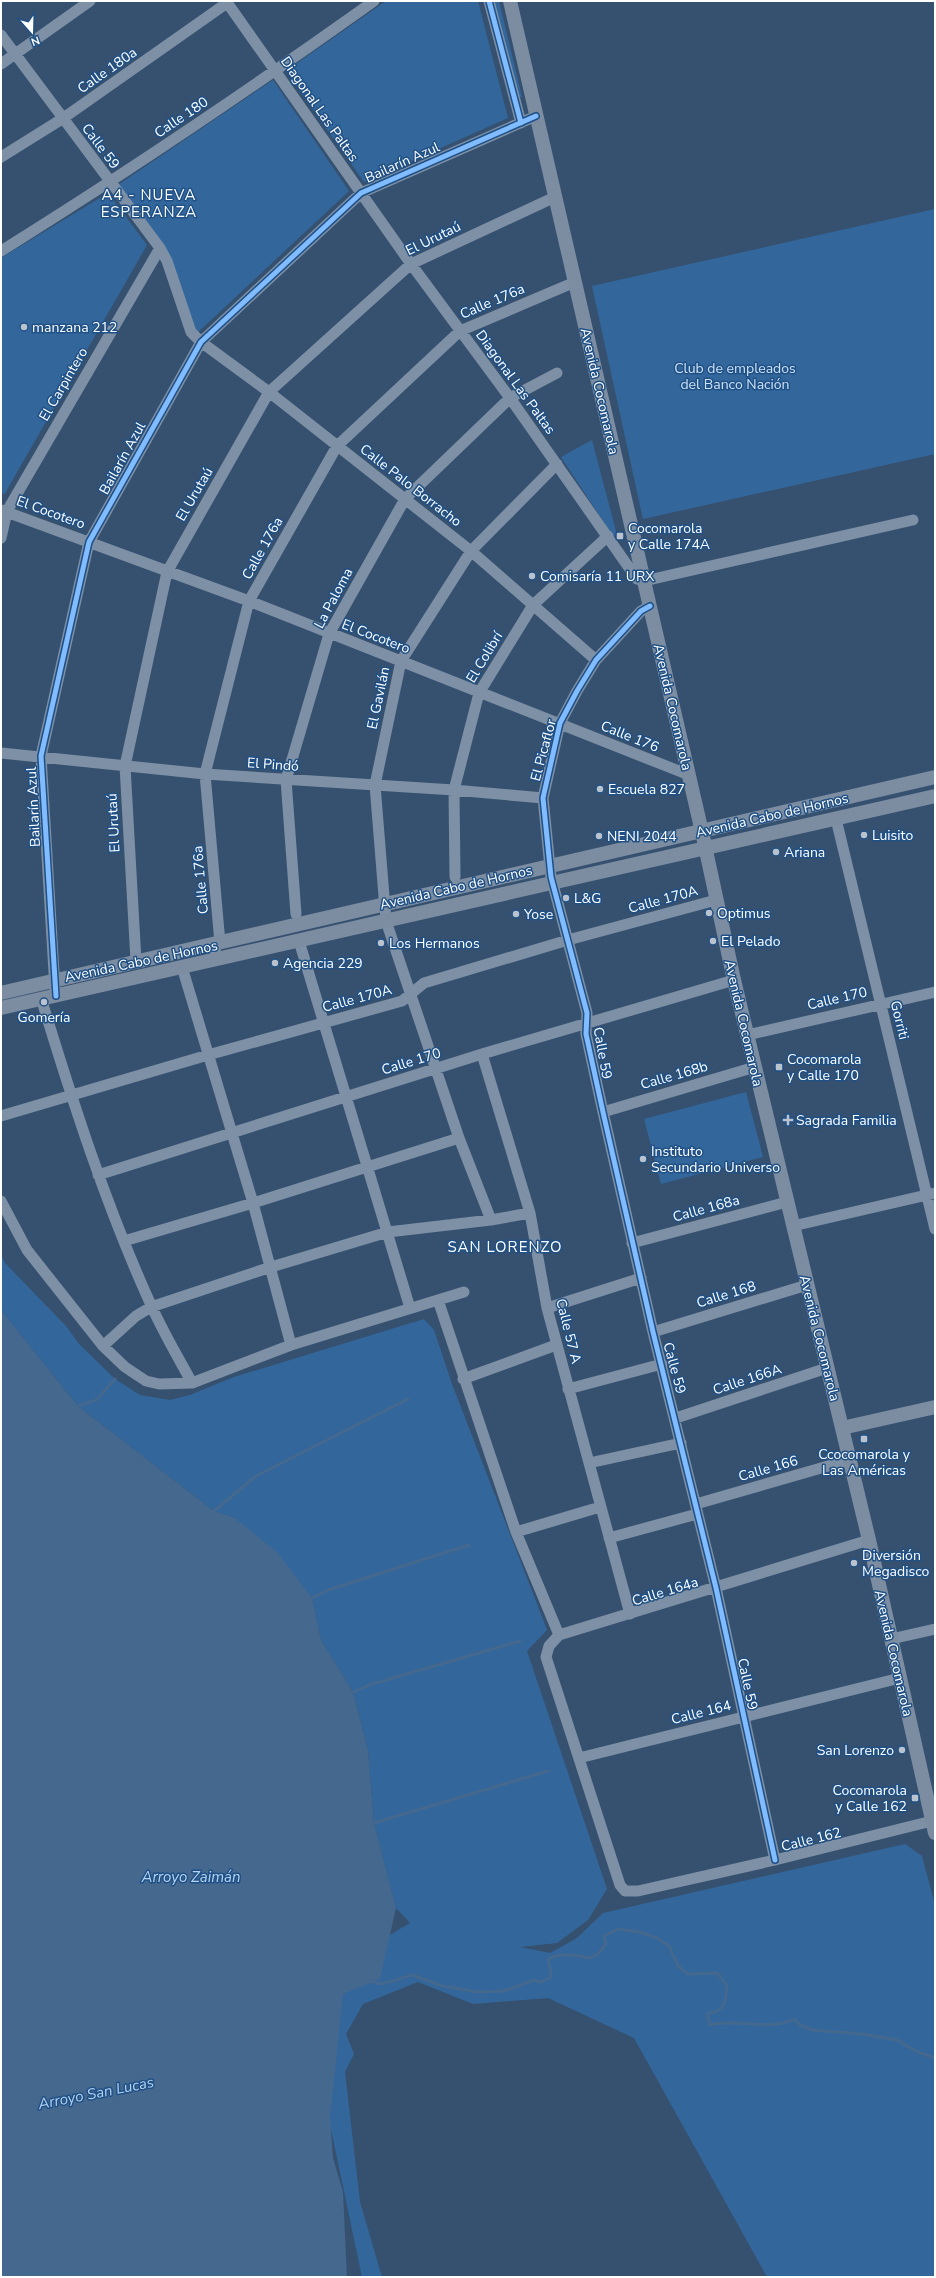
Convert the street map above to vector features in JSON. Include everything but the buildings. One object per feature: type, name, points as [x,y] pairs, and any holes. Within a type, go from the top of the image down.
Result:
[{"type":"main road","name":"Avenida Cocomarola","points":[[510,1],[689,775],[734,980],[869,1540],[933,1827]]},
{"type":"main road","name":"Avenida Cabo de Hornos","points":[[1,993],[935,777]]},
{"type":"main road","name":"Avenida Cabo de Hornos","points":[[1,1008],[935,796]]},
{"type":"main road","points":[[842,1428],[935,1407]]},
{"type":"street","points":[[1,64],[90,1]]},
{"type":"street","name":"Calle 180","points":[[1,251],[110,183],[276,71],[374,1]]},
{"type":"street","points":[[488,1],[521,123]]},
{"type":"street","name":"Diagonal Las Paltas","points":[[226,2],[411,264],[510,398],[638,579],[644,581]]},
{"type":"street","name":"Calle 180a","points":[[1,157],[62,119],[226,2]]},
{"type":"street","name":"Calle 59","points":[[1,35],[62,119],[160,248],[167,261],[191,332],[201,342]]},
{"type":"street","name":"Bailarín Azul","points":[[56,996],[42,756],[89,542],[201,342],[361,193],[536,116]]},
{"type":"street","name":"El Urutaú","points":[[136,961],[125,766],[167,572],[269,392],[411,264],[555,197]]},
{"type":"street","name":"El Carpintero","points":[[1,538],[4,510],[160,248]]},
{"type":"street","name":"Calle 176a","points":[[216,960],[215,948],[220,943],[205,774],[249,602],[337,446],[460,331],[575,282]]},
{"type":"street","name":"Calle Palo Borracho","points":[[201,342],[269,392],[471,551],[596,660]]},
{"type":"street","name":"La Paloma","points":[[296,914],[286,780],[329,634],[404,499],[510,398],[557,373]]},
{"type":"street","name":"El Gavilán","points":[[491,1220],[459,1138],[386,921],[374,785],[401,661],[471,551],[557,464]]},
{"type":"street","points":[[1,501],[4,510]]},
{"type":"street","name":"El Cocotero","points":[[4,510],[249,602],[479,693],[560,723]]},
{"type":"street","points":[[644,581],[914,520]]},
{"type":"street","name":"El Colibrí","points":[[455,877],[454,790],[479,693],[533,605],[608,536]]},
{"type":"street","name":"El Picaflor","points":[[553,883],[543,798],[560,723],[596,660],[642,611],[650,606]]},
{"type":"street","name":"Calle 176","points":[[560,723],[689,775]]},
{"type":"street","name":"El Pindó","points":[[1,753],[42,756],[205,774],[454,790],[543,798]]},
{"type":"street","name":"Gorriti","points":[[836,819],[881,1004],[931,1194],[935,1229]]},
{"type":"street","name":"Calle 59","points":[[553,883],[586,1013],[586,1034],[602,1112],[653,1332],[676,1418],[716,1588],[775,1860]]},
{"type":"street","name":"Calle 170A","points":[[1,1116],[208,1055],[402,1001],[424,983],[568,940],[716,900]]},
{"type":"street","points":[[299,941],[410,1308]]},
{"type":"street","points":[[182,967],[253,1203],[291,1345]]},
{"type":"street","name":"Calle 170","points":[[98,1175],[232,1131],[482,1054],[734,980]]},
{"type":"street","name":"Calle 170","points":[[747,1035],[935,992]]},
{"type":"street","points":[[41,998],[71,1096],[98,1175],[152,1307],[192,1383]]},
{"type":"street","name":"Calle 57 A","points":[[482,1054],[530,1213],[546,1308],[630,1614]]},
{"type":"street","name":"Calle 168b","points":[[602,1112],[755,1067]]},
{"type":"street","points":[[124,1241],[253,1203],[459,1138]]},
{"type":"street","points":[[793,1226],[931,1194]]},
{"type":"street","points":[[1,1201],[27,1250],[103,1346],[125,1367],[146,1381],[158,1384],[192,1383],[291,1345],[464,1292]]},
{"type":"street","name":"Calle 168a","points":[[632,1243],[787,1202]]},
{"type":"street","points":[[103,1346],[136,1316],[152,1307],[271,1267],[388,1232],[491,1220],[530,1213]]},
{"type":"street","points":[[546,1308],[641,1278]]},
{"type":"street","name":"Calle 168","points":[[653,1332],[807,1285]]},
{"type":"street","points":[[438,1300],[463,1379],[516,1532],[559,1634],[549,1646],[546,1657],[579,1758]]},
{"type":"street","points":[[463,1379],[556,1344]]},
{"type":"street","points":[[568,1389],[662,1364]]},
{"type":"street","name":"Calle 166A","points":[[676,1418],[827,1368]]},
{"type":"street","points":[[589,1463],[681,1443]]},
{"type":"street","name":"Calle 166","points":[[609,1538],[849,1460]]},
{"type":"street","points":[[516,1532],[600,1507]]},
{"type":"street","name":"Calle 164a","points":[[559,1634],[716,1588],[869,1540]]},
{"type":"street","points":[[891,1639],[935,1629]]},
{"type":"street","name":"Calle 164","points":[[579,1758],[900,1678]]},
{"type":"street","name":"Calle 162","points":[[579,1758],[620,1885],[625,1891],[638,1891],[775,1860],[933,1827]]},
{"type":"green space","points":[[386,1],[478,1],[508,118],[364,182],[286,71]]},
{"type":"green space","points":[[492,1],[499,1],[522,97],[516,99]]},
{"type":"green space","points":[[273,80],[349,191],[197,333],[160,240],[118,185]]},
{"type":"green space","points":[[108,193],[147,245],[4,495],[1,490],[1,258]]},
{"type":"green space","name":"Club de empleados del Banco Nación","points":[[935,209],[935,454],[643,519],[592,286]]},
{"type":"green space","points":[[592,440],[617,535],[613,536],[561,457]]},
{"type":"green space","points":[[746,1092],[763,1157],[661,1184],[644,1119]]},
{"type":"green space","points":[[1,1255],[5,1263],[66,1326],[79,1344],[115,1379],[140,1395],[170,1400],[190,1395],[234,1377],[424,1319],[434,1330],[452,1384],[547,1630],[527,1651],[607,1889],[588,1920],[557,1943],[520,1947],[550,1953],[577,1938],[603,1913],[905,1844],[922,1856],[935,1905],[935,2277],[767,2277],[634,2038],[548,1998],[473,2004],[418,1982],[363,2004],[346,2034],[354,2054],[345,2072],[360,2202],[382,2277],[362,2277],[315,2053],[363,1951],[410,1923],[396,1908],[374,1823],[368,1750],[353,1692],[321,1640],[312,1598],[235,1518],[214,1511],[78,1406],[1,1310]]},
{"type":"water","name":"Arroyo Zaimán","points":[[1,1310],[78,1406],[214,1511],[235,1518],[278,1553],[312,1598],[321,1640],[353,1692],[368,1750],[374,1823],[396,1908],[380,1979],[343,1994],[330,2117],[333,2158],[343,2192],[347,2277],[1,2277]]},
{"type":"waterway","points":[[78,1406],[96,1400],[115,1379]]},
{"type":"waterway","points":[[214,1511],[256,1476],[408,1399]]},
{"type":"waterway","points":[[312,1598],[328,1590],[469,1545]]},
{"type":"waterway","points":[[353,1692],[369,1685],[520,1641]]},
{"type":"waterway","points":[[374,1823],[548,1771]]},
{"type":"waterway","name":"Arroyo San Lucas","points":[[369,1981],[382,1984],[412,1975],[443,1986],[478,1992],[504,1991],[534,1980],[541,1982],[550,1978],[551,1973],[548,1959],[558,1955],[590,1958],[598,1954],[606,1944],[604,1936],[618,1929],[639,1932],[657,1938],[669,1946],[678,1966],[688,1974],[718,1973],[727,1986],[726,1997],[721,2008],[707,2014],[710,2025],[720,2023],[764,2025],[785,2023],[794,2019],[800,2025],[812,2030],[862,2034],[897,2040],[918,2052],[935,2058]]},
{"type":"cycle path","points":[[489,1],[521,123]]},
{"type":"cycle path","points":[[56,996],[41,756],[89,542],[201,342],[361,193],[536,116]]},
{"type":"cycle path","points":[[650,606],[641,611],[596,660],[577,691],[560,723],[543,798],[551,877],[587,1013],[586,1034],[603,1112],[653,1332],[716,1588],[775,1860]]},
{"type":"place","name":"manzana 212","points":[[24,327]]},
{"type":"place","name":"Cocomarola y Calle 174A","points":[[620,536]]},
{"type":"place","name":"Comisaría 11 URX","points":[[532,576]]},
{"type":"place","name":"Escuela 827","points":[[600,789]]},
{"type":"place","name":"Luisito","points":[[864,835]]},
{"type":"place","name":"NENI 2044","points":[[599,836]]},
{"type":"place","name":"Ariana","points":[[776,852]]},
{"type":"place","name":"L&G","points":[[566,898]]},
{"type":"place","name":"Optimus","points":[[709,913]]},
{"type":"place","name":"Yose","points":[[516,914]]},
{"type":"place","name":"El Pelado","points":[[713,941]]},
{"type":"place","name":"Los Hermanos","points":[[381,943]]},
{"type":"place","name":"Agencia 229","points":[[275,963]]},
{"type":"place","name":"Gomería","points":[[44,1002]]},
{"type":"place","name":"Cocomarola y Calle 170","points":[[779,1067]]},
{"type":"place","name":"Sagrada Familia","points":[[788,1120]]},
{"type":"place","name":"Instituto Secundario Universo","points":[[643,1159]]},
{"type":"place","name":"Ccocomarola y Las Américas","points":[[864,1439]]},
{"type":"place","name":"Diversión Megadisco","points":[[854,1563]]},
{"type":"place","name":"San Lorenzo","points":[[902,1750]]},
{"type":"place","name":"Cocomarola y Calle 162","points":[[915,1798]]},
{"type":"district","name":"A4 - NUEVA ESPERANZA","points":[[149,204]]},
{"type":"district","name":"SAN LORENZO","points":[[505,1247]]}]
